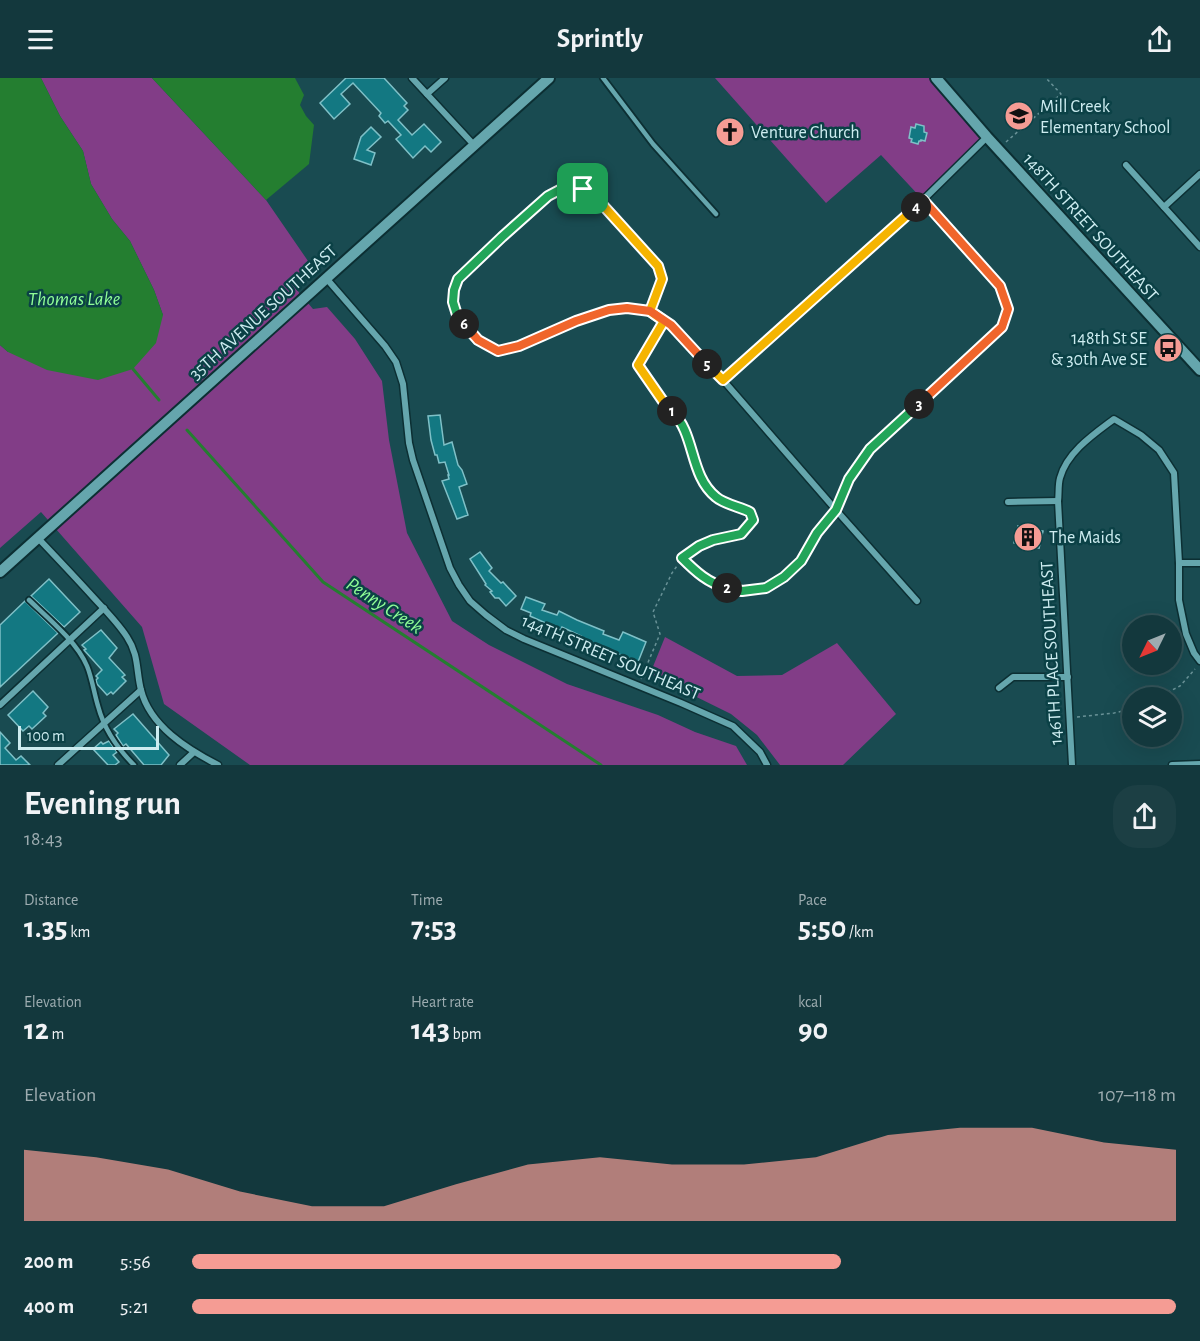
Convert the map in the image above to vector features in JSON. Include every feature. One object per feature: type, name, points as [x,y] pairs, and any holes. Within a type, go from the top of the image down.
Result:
[{"type":"street","points":[[412,78],[474,145]]},
{"type":"street","points":[[427,94],[445,78]]},
{"type":"street","name":"35TH AVENUE SOUTHEAST","points":[[0,572],[549,78]]},
{"type":"street","name":"148TH STREET SOUTHEAST","points":[[936,78],[1200,370]]},
{"type":"street","points":[[723,380],[923,200],[987,137]]},
{"type":"street","points":[[1126,165],[1200,247]]},
{"type":"street","points":[[1164,207],[1200,174]]},
{"type":"street","points":[[650,311],[662,279],[658,266],[600,202],[583,189],[567,186],[548,196],[458,279],[453,302],[458,318],[478,340],[498,351],[519,346],[576,321],[609,310],[627,308],[650,311],[671,325],[723,380],[917,602]]},
{"type":"street","points":[[682,558],[699,575],[716,585],[742,591],[766,588],[784,577],[801,561],[817,533],[836,510],[849,479],[870,449],[1002,327],[1008,309],[1000,286],[923,200]]},
{"type":"street","name":"144TH STREET SOUTHEAST","points":[[326,278],[396,362],[403,384],[413,460],[450,568],[470,601],[506,630],[524,639],[733,726],[760,752],[767,765]]},
{"type":"street","name":"146TH PLACE SOUTHEAST","points":[[1072,765],[1058,501],[1060,478],[1067,461],[1083,443],[1114,419],[1141,435],[1159,450],[1174,473],[1179,563]]},
{"type":"street","points":[[1008,502],[1058,501]]},
{"type":"street","points":[[37,537],[104,608],[127,637],[137,659],[141,690],[148,707],[159,721],[173,736],[194,752],[218,765]]},
{"type":"street","points":[[1200,563],[1179,563],[1179,600],[1186,634],[1200,663]]},
{"type":"street","points":[[0,705],[104,608]]},
{"type":"street","points":[[999,688],[1013,677],[1068,677]]},
{"type":"street","points":[[58,765],[141,690]]},
{"type":"street","points":[[180,765],[194,752]]},
{"type":"street","points":[[1172,765],[1200,764]]},
{"type":"lane","points":[[603,78],[653,144],[716,214]]},
{"type":"lane","points":[[29,600],[69,640],[82,657],[88,667],[104,724],[118,747],[134,765]]},
{"type":"path","points":[[997,148],[1007,142],[1061,94],[1046,78]]},
{"type":"path","points":[[638,686],[660,634],[653,612],[682,558],[699,546],[713,540],[741,534],[753,520],[750,512],[717,499],[705,485],[688,439],[676,415],[665,404],[638,365],[664,321]]},
{"type":"path","points":[[1178,687],[1200,663]]},
{"type":"path","points":[[1070,718],[1122,712]]},
{"type":"shaded area","points":[[41,78],[152,78],[266,200],[308,261],[291,283],[313,309],[327,307],[355,339],[382,381],[389,440],[407,533],[452,621],[489,645],[567,684],[658,715],[695,732],[736,746],[747,765],[250,765],[164,704],[142,627],[41,512],[0,548],[0,345],[8,352],[163,315],[154,290],[130,241],[112,219],[91,184],[83,151],[60,116]]},
{"type":"shaded area","points":[[715,78],[936,78],[987,137],[923,200],[881,155],[826,203]]},
{"type":"shaded area","points":[[665,637],[737,676],[782,675],[837,643],[896,714],[843,765],[780,765],[757,735],[731,714],[650,674]]},
{"type":"water","name":"Thomas Lake","points":[[0,78],[41,78],[60,116],[83,151],[91,184],[112,219],[130,241],[154,290],[163,315],[156,343],[133,369],[98,380],[47,370],[8,352],[0,345]]},
{"type":"water","points":[[152,78],[295,78],[304,95],[300,105],[314,125],[309,164],[266,200]]},
{"type":"building","points":[[346,78],[384,78],[407,103],[404,106],[408,110],[398,120],[412,135],[424,124],[441,142],[431,152],[425,146],[413,158],[396,139],[401,135],[388,121],[385,123],[379,116],[381,113],[353,83],[341,94],[350,104],[334,119],[320,103]]},
{"type":"building","points":[[916,124],[924,126],[924,132],[927,133],[925,141],[921,140],[918,144],[911,142],[912,139],[909,138],[911,127],[915,128]]},
{"type":"building","points":[[371,127],[381,137],[367,150],[375,153],[371,165],[354,159],[361,137]]},
{"type":"building","points":[[440,415],[444,445],[452,442],[458,465],[467,484],[459,487],[468,515],[457,519],[442,481],[449,479],[445,462],[439,463],[431,440],[428,416]]},
{"type":"building","name":"The Maids","points":[[1018,526],[1043,531],[1039,548],[1014,543]]},
{"type":"building","points":[[480,552],[492,568],[489,571],[516,596],[506,606],[490,592],[492,591],[485,585],[470,559]]},
{"type":"building","points":[[49,579],[80,612],[64,627],[31,596]]},
{"type":"building","points":[[526,597],[545,604],[542,610],[557,615],[559,611],[619,640],[623,632],[646,642],[638,662],[592,644],[562,627],[561,630],[530,616],[531,613],[521,609]]},
{"type":"building","points":[[25,601],[58,633],[0,687],[0,625]]},
{"type":"building","points":[[101,630],[117,648],[109,658],[125,675],[122,677],[126,681],[113,694],[111,692],[107,695],[96,680],[98,678],[96,676],[102,670],[82,645]]},
{"type":"building","points":[[33,691],[48,707],[43,713],[46,716],[32,729],[29,726],[23,731],[8,715]]},
{"type":"building","points":[[133,714],[169,755],[161,765],[144,765],[126,744],[123,746],[116,735],[118,733],[114,729]]},
{"type":"building","points":[[0,732],[10,743],[5,748],[16,760],[21,756],[30,765],[0,765]]},
{"type":"building","points":[[109,741],[117,752],[113,755],[119,762],[115,765],[108,765],[93,749],[101,742],[103,744]]},
{"type":"waterway","name":"Penny Creek","points":[[133,369],[159,400]]},
{"type":"waterway","name":"Penny Creek","points":[[187,430],[323,582],[601,765]]},
{"type":"place","name":"Mill Creek Elementary School","points":[[1019,116]]},
{"type":"place","name":"Venture Church","points":[[730,132]]},
{"type":"place","name":"148th St SE & 30th Ave SE","points":[[1168,348]]},
{"type":"place","name":"The Maids","points":[[1028,537]]},
{"type":"route","points":[[583,189],[567,186],[548,196],[458,279],[453,302],[458,318],[478,340],[498,351],[519,346],[576,321],[609,310],[627,308],[650,311],[671,325],[723,380],[923,200],[1000,286],[1008,309],[1002,327],[870,449],[849,479],[836,510],[817,533],[801,561],[784,577],[766,588],[742,591],[716,585],[699,575],[682,558],[699,546],[713,540],[741,534],[753,520],[750,512],[717,499],[705,485],[688,439],[676,415],[665,404],[638,365],[664,321],[650,311],[662,279],[658,266],[600,202],[583,189]]}]
